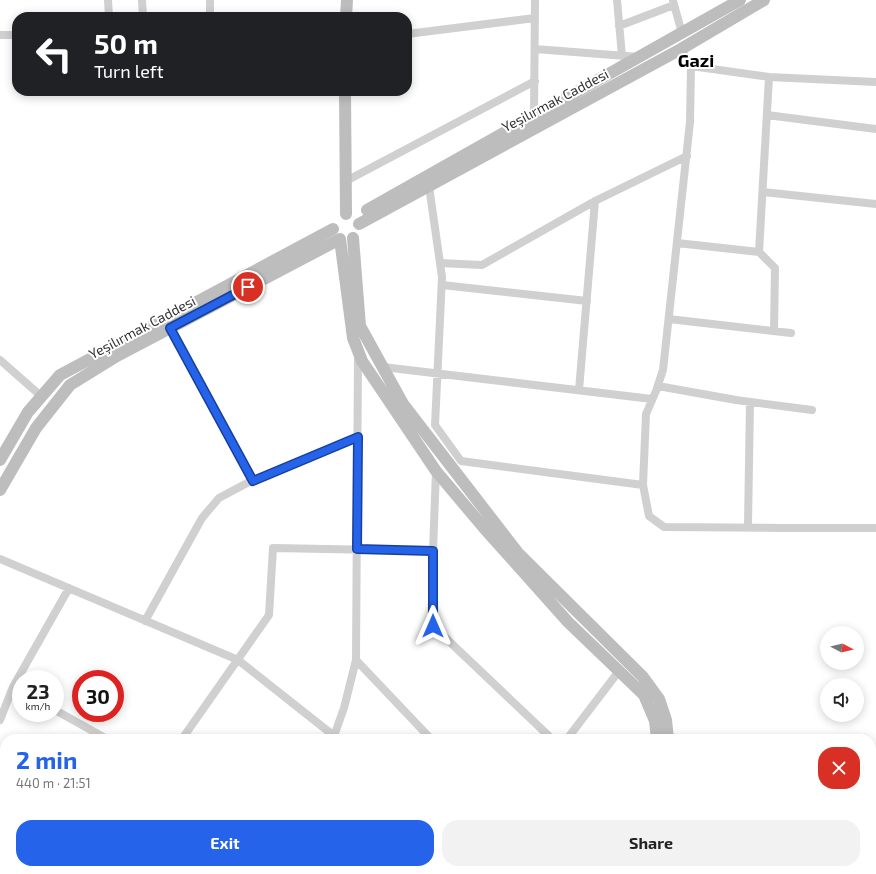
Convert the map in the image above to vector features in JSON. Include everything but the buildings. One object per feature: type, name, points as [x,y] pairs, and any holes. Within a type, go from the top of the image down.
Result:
[{"type":"main road","points":[[346,12],[347,0]]},
{"type":"main road","name":"Yeşilırmak Caddesi","points":[[353,218],[740,0]]},
{"type":"main road","name":"Yeşilırmak Caddesi","points":[[353,218],[429,186],[681,49],[764,0]]},
{"type":"main road","points":[[342,236],[358,232],[353,218],[346,181],[345,96]]},
{"type":"main road","points":[[353,218],[338,217],[335,221],[342,236],[360,326],[403,404],[518,553],[643,677],[659,699],[666,720],[667,734]]},
{"type":"main road","points":[[342,236],[352,338],[362,361],[436,471],[484,528],[568,622],[644,695],[655,721],[656,734]]},
{"type":"main road","name":"Yeşilırmak Caddesi","points":[[0,490],[36,428],[70,384],[117,356],[342,236]]},
{"type":"main road","name":"Yeşilırmak Caddesi","points":[[0,460],[28,412],[60,375],[342,236]]},
{"type":"street","points":[[108,0],[109,12]]},
{"type":"street","points":[[142,0],[143,12]]},
{"type":"street","points":[[210,0],[210,12]]},
{"type":"street","points":[[534,117],[535,0]]},
{"type":"street","points":[[617,0],[622,56]]},
{"type":"street","points":[[619,26],[673,3],[682,34]]},
{"type":"street","points":[[412,33],[535,18]]},
{"type":"street","points":[[0,35],[12,35]]},
{"type":"street","points":[[535,48],[640,57]]},
{"type":"street","points":[[681,49],[691,66],[690,122],[663,370],[646,414],[643,486],[649,516],[664,526],[876,528]]},
{"type":"street","points":[[691,66],[769,78],[876,82]]},
{"type":"street","points":[[759,252],[769,78]]},
{"type":"street","points":[[346,181],[535,81]]},
{"type":"street","points":[[767,115],[876,129]]},
{"type":"street","points":[[440,263],[482,265],[595,201],[686,156]]},
{"type":"street","points":[[429,186],[442,285],[435,425],[461,462],[643,486]]},
{"type":"street","points":[[763,192],[876,204]]},
{"type":"street","points":[[579,390],[595,201]]},
{"type":"street","points":[[677,243],[759,252],[774,268],[774,331]]},
{"type":"street","points":[[442,285],[586,301]]},
{"type":"street","points":[[669,319],[791,333]]},
{"type":"street","points":[[170,328],[253,481]]},
{"type":"street","points":[[337,734],[356,660],[358,352]]},
{"type":"street","points":[[0,360],[42,396]]},
{"type":"street","points":[[383,367],[652,399]]},
{"type":"street","points":[[658,386],[750,402],[812,410]]},
{"type":"street","points":[[748,525],[750,402]]},
{"type":"street","points":[[145,621],[202,518],[219,498],[253,481],[358,437]]},
{"type":"street","points":[[436,471],[433,551],[433,626],[547,734]]},
{"type":"street","points":[[186,734],[269,615],[273,548],[433,551]]},
{"type":"street","points":[[0,559],[238,660],[332,734]]},
{"type":"street","points":[[23,670],[69,588]]},
{"type":"street","points":[[356,660],[426,734]]},
{"type":"street","points":[[571,734],[619,671]]},
{"type":"street","points":[[0,720],[12,690]]},
{"type":"street","points":[[64,715],[98,734]]},
{"type":"district","name":"Gazi","points":[[696,60]]},
{"type":"route","points":[[248,287],[170,328],[253,481],[358,437],[357,549],[433,551],[433,626]]}]
